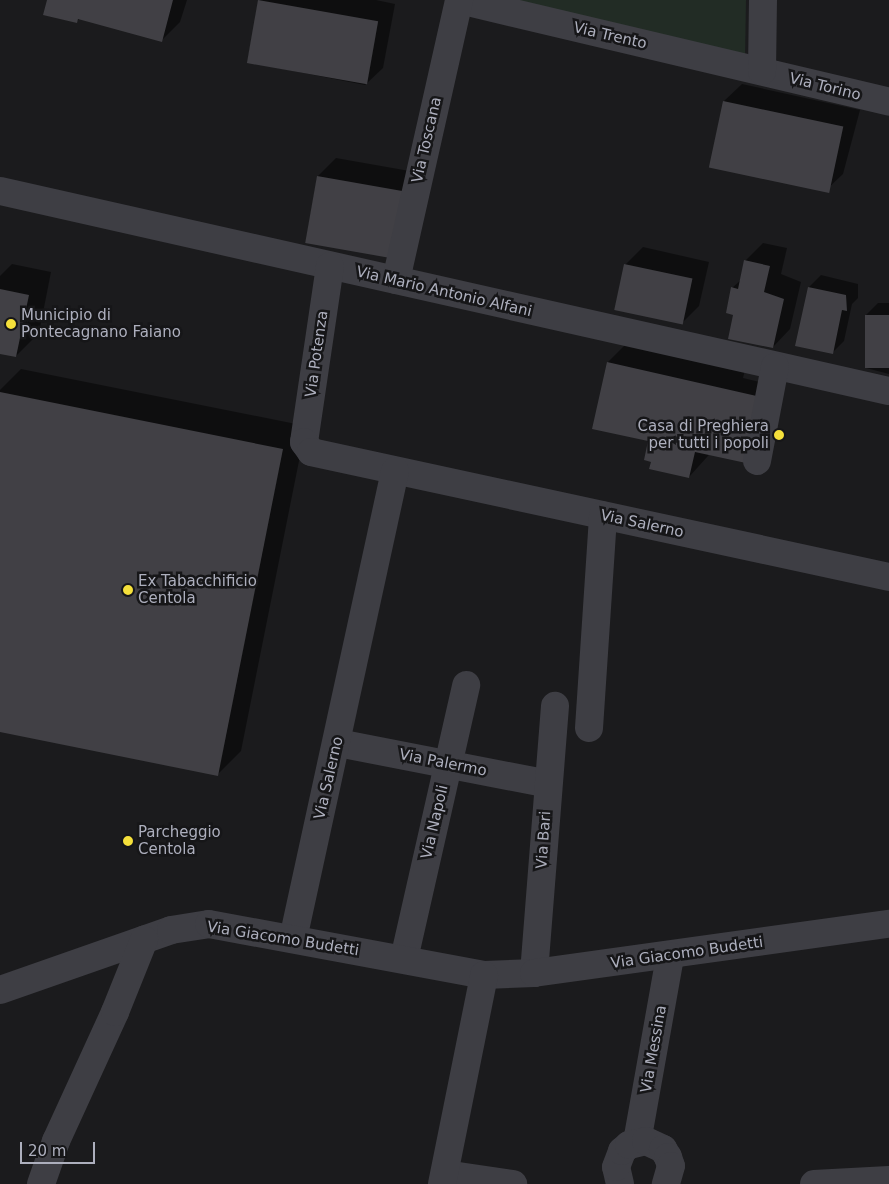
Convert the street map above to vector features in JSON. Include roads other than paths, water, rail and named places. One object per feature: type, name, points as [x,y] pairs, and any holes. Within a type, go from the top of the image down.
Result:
[{"type":"street","name":"Via Trento","points":[[459,0],[762,71]]},
{"type":"street","name":"Via Toscana","points":[[396,280],[459,0]]},
{"type":"street","points":[[762,71],[763,0]]},
{"type":"street","name":"Via Torino","points":[[762,71],[889,102]]},
{"type":"street","name":"Via Mario Antonio Alfani","points":[[0,191],[775,367],[889,391]]},
{"type":"street","name":"Via Potenza","points":[[304,442],[330,266]]},
{"type":"street","points":[[757,461],[775,367]]},
{"type":"street","name":"Via Salerno","points":[[304,442],[311,452],[889,577]]},
{"type":"street","name":"Via Salerno","points":[[293,939],[338,743],[395,471]]},
{"type":"street","points":[[589,728],[604,516]]},
{"type":"street","name":"Via Napoli","points":[[404,960],[466,685]]},
{"type":"street","name":"Via Bari","points":[[534,973],[555,706]]},
{"type":"street","name":"Via Palermo","points":[[338,743],[548,784]]},
{"type":"street","name":"Via Giacomo Budetti","points":[[0,990],[171,930],[209,924],[484,974],[534,973],[670,956],[889,924]]},
{"type":"street","points":[[41,1184],[56,1142],[115,1012],[144,940]]},
{"type":"street","name":"Via Messina","points":[[637,1142],[670,956]]},
{"type":"street","points":[[484,974],[443,1179],[514,1184]]},
{"type":"street","points":[[620,1184],[616,1167],[617,1158],[629,1145],[646,1141],[663,1149],[671,1166],[675,1181]]},
{"type":"street","points":[[814,1184],[889,1180]]},
{"type":"place","name":"Municipio di Pontecagnano Faiano","points":[[11,324]]},
{"type":"place","name":"Casa di Preghiera per tutti i popoli","points":[[779,435]]},
{"type":"place","name":"Ex Tabacchificio Centola","points":[[128,590]]},
{"type":"place","name":"Parcheggio Centola","points":[[128,841]]}]
